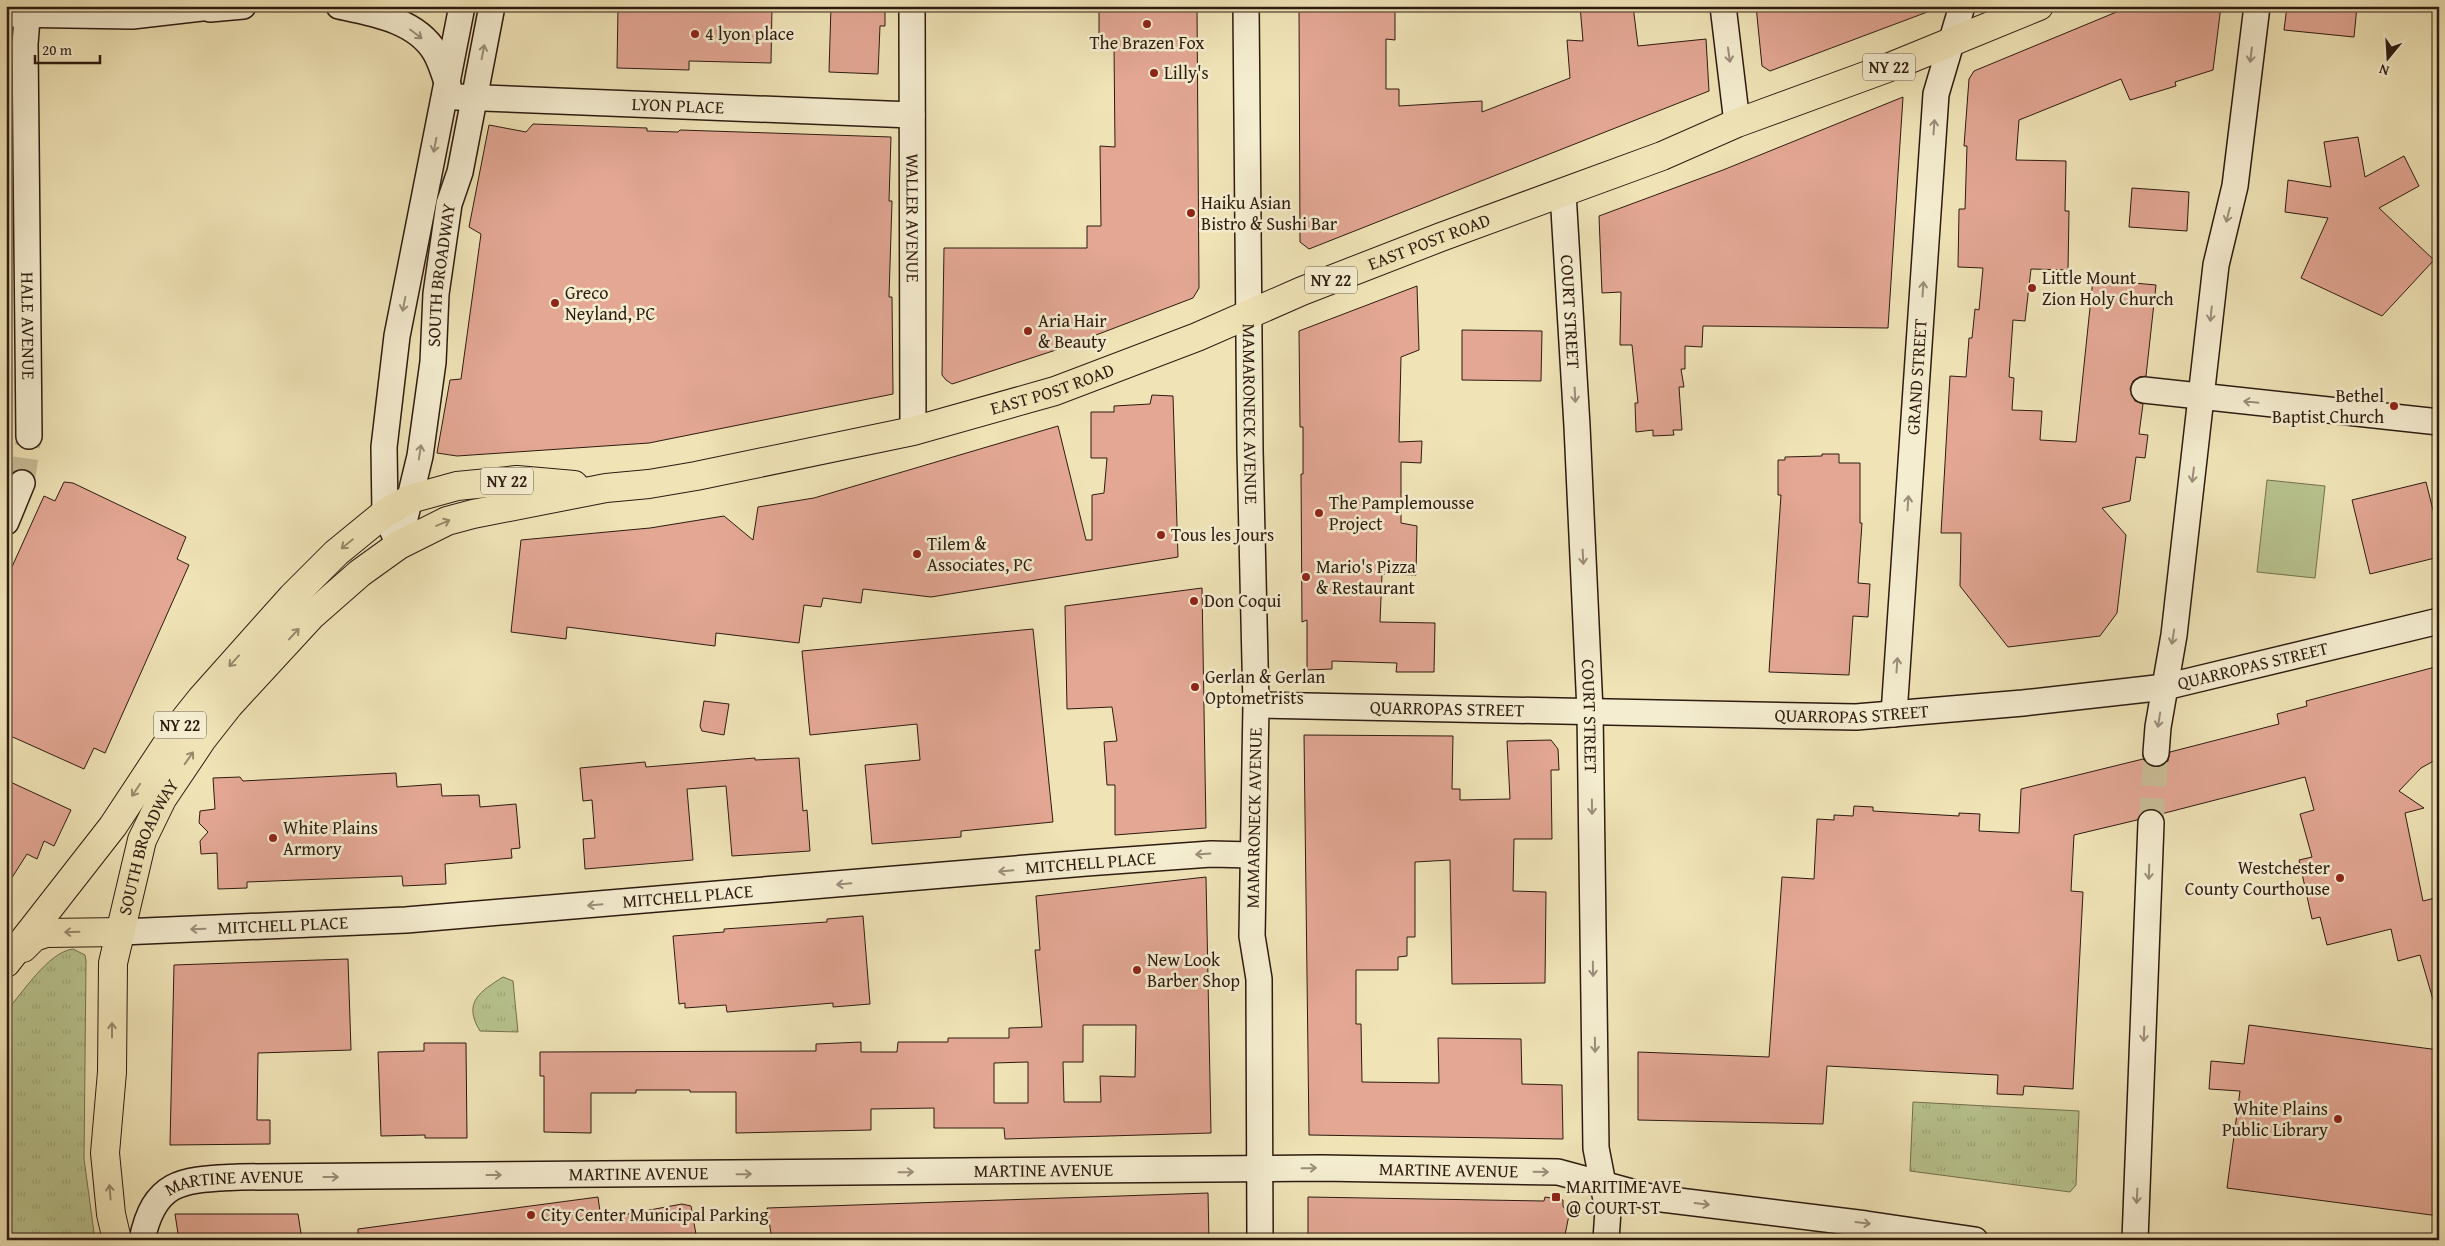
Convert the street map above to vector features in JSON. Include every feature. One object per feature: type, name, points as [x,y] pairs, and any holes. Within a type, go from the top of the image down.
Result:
[{"type":"main road","points":[[21,12],[132,16],[243,6]]},
{"type":"main road","points":[[339,6],[392,19],[413,31],[435,52],[446,91]]},
{"type":"main road","name":"SOUTH BROADWAY","points":[[399,544],[385,513],[383,457],[397,336],[462,6]]},
{"type":"main road","name":"SOUTH BROADWAY","points":[[117,1240],[111,1214],[105,1153],[112,1072],[113,963],[142,840],[162,798],[203,738],[251,680],[311,616],[360,573],[399,544],[420,456],[433,362],[436,294],[449,204],[460,172],[492,6]]},
{"type":"main road","name":"WALLER AVENUE","points":[[912,6],[913,431]]},
{"type":"main road","name":"MAMARONECK AVENUE","points":[[1246,6],[1256,705],[1252,936],[1259,979],[1260,1240]]},
{"type":"main road","points":[[1723,6],[1737,123]]},
{"type":"main road","name":"GRAND STREET","points":[[1894,714],[1936,94],[1962,6]]},
{"type":"main road","name":"EAST POST ROAD","points":[[399,544],[447,521],[464,516],[606,488],[649,484],[696,476],[913,431],[1055,391],[1197,337],[1249,314],[1441,237],[1662,156],[1737,123],[1952,42],[2039,6]]},
{"type":"main road","points":[[2156,752],[2164,687],[2174,635],[2216,265],[2235,186],[2257,6]]},
{"type":"main road","name":"HALE AVENUE","points":[[21,12],[24,44],[29,436]]},
{"type":"main road","name":"LYON PLACE","points":[[446,91],[474,98],[912,115]]},
{"type":"main road","name":"COURT STREET","points":[[1563,193],[1577,426],[1590,711],[1596,1139],[1608,1210],[1606,1240]]},
{"type":"main road","points":[[2144,390],[2439,422]]},
{"type":"main road","name":"EAST POST ROAD","points":[[385,513],[410,499],[457,486],[517,480],[606,488]]},
{"type":"main road","points":[[6,522],[22,483]]},
{"type":"main road","name":"SOUTH BROADWAY","points":[[6,964],[113,826],[177,729],[201,699],[307,581],[385,513]]},
{"type":"main road","name":"QUARROPAS STREET","points":[[1256,705],[1856,717],[2023,703],[2164,687],[2439,621]]},
{"type":"main road","points":[[2135,1240],[2151,823]]},
{"type":"main road","name":"MITCHELL PLACE","points":[[121,932],[406,920],[1210,854],[1252,855]]},
{"type":"main road","points":[[6,964],[34,937],[46,932],[121,932]]},
{"type":"main road","name":"MARTINE AVENUE","points":[[142,1240],[146,1220],[161,1196],[172,1186],[191,1180],[240,1177],[1260,1169],[1558,1172],[1654,1198],[1866,1224],[1975,1240]]},
{"type":"green space","points":[[2267,480],[2325,486],[2315,578],[2257,572]]},
{"type":"green space","points":[[73,949],[85,955],[86,961],[84,1159],[95,1240],[6,1240],[6,1011],[45,965],[54,957]]},
{"type":"green space","points":[[503,977],[513,981],[518,1032],[480,1031],[475,1021],[474,1005],[481,993]]},
{"type":"green space","points":[[1913,1102],[2079,1111],[2076,1185],[2070,1192],[1910,1171]]},
{"type":"building","name":"4 lyon place","points":[[618,6],[772,6],[771,63],[689,61],[689,70],[617,68]]},
{"type":"building","points":[[831,6],[885,6],[885,26],[880,26],[878,74],[829,72]]},
{"type":"building","points":[[1099,6],[1197,6],[1199,288],[1193,298],[1062,348],[952,384],[942,375],[944,248],[1087,248],[1087,226],[1101,226],[1100,146],[1115,147],[1114,47],[1099,47]]},
{"type":"building","points":[[1299,6],[1395,6],[1395,40],[1386,39],[1386,89],[1399,89],[1399,106],[1482,101],[1482,112],[1570,78],[1567,40],[1583,41],[1580,6],[1633,6],[1638,46],[1706,39],[1709,91],[1309,249],[1300,242]]},
{"type":"building","points":[[1756,6],[1938,6],[1938,8],[1770,71],[1762,66]]},
{"type":"building","points":[[2131,6],[2221,6],[2213,70],[2175,82],[2176,86],[2130,100],[2121,79],[2019,120],[2016,160],[2066,161],[2065,211],[2069,211],[2068,270],[2031,269],[2025,321],[2013,320],[2009,377],[2014,378],[2012,410],[2042,411],[2040,440],[2076,442],[2093,279],[2113,281],[2113,277],[2135,279],[2134,283],[2156,285],[2146,376],[2139,377],[2133,381],[2130,389],[2135,401],[2143,404],[2139,434],[2148,435],[2145,458],[2136,457],[2130,501],[2102,508],[2126,535],[2117,613],[2100,636],[2008,647],[1960,586],[1961,533],[1941,533],[1950,376],[1966,377],[1969,338],[1972,338],[1975,309],[1979,310],[1983,268],[1958,267],[1959,209],[1965,209],[1967,146],[1964,146],[1969,79],[1974,71]]},
{"type":"building","points":[[2287,6],[2357,6],[2354,37],[2284,30]]},
{"type":"building","points":[[1903,97],[1888,328],[1703,326],[1702,347],[1685,346],[1685,369],[1681,369],[1684,387],[1679,387],[1682,430],[1673,430],[1674,435],[1653,436],[1653,430],[1636,432],[1635,403],[1638,403],[1632,345],[1620,345],[1621,292],[1602,293],[1599,216],[1723,170]]},
{"type":"building","points":[[533,124],[647,128],[647,131],[678,132],[680,130],[891,137],[889,201],[892,201],[889,297],[892,297],[893,394],[649,443],[457,456],[437,453],[450,380],[461,379],[481,234],[469,227],[489,125],[526,132]]},
{"type":"building","points":[[2358,137],[2365,177],[2404,156],[2419,186],[2379,208],[2434,260],[2382,316],[2301,278],[2328,218],[2285,212],[2288,180],[2331,187],[2324,142]]},
{"type":"building","points":[[2132,188],[2189,192],[2187,231],[2129,227]]},
{"type":"building","points":[[1417,286],[1419,350],[1401,357],[1399,442],[1422,441],[1421,463],[1401,462],[1401,523],[1417,526],[1416,575],[1382,574],[1380,622],[1435,623],[1434,672],[1396,672],[1397,663],[1332,661],[1332,669],[1307,670],[1307,620],[1302,622],[1301,474],[1303,474],[1303,427],[1300,427],[1299,331]]},
{"type":"building","points":[[1462,330],[1542,331],[1541,381],[1462,380]]},
{"type":"building","points":[[1152,395],[1173,396],[1178,557],[931,597],[863,589],[861,603],[823,598],[821,607],[804,605],[799,643],[716,633],[715,646],[567,627],[566,639],[511,632],[521,540],[650,528],[724,516],[753,540],[758,507],[814,498],[1058,426],[1086,540],[1092,540],[1092,495],[1104,493],[1107,458],[1091,458],[1091,412],[1114,412],[1114,406],[1150,404]]},
{"type":"building","points":[[1822,454],[1839,454],[1839,463],[1860,463],[1860,523],[1862,523],[1858,583],[1870,584],[1868,617],[1853,616],[1849,675],[1769,672],[1781,495],[1778,495],[1778,460],[1785,460],[1785,457],[1822,456]]},
{"type":"building","points":[[64,482],[73,483],[186,537],[177,559],[189,565],[105,753],[94,748],[84,769],[6,734],[6,580],[44,496],[55,501]]},
{"type":"building","points":[[2426,482],[2439,534],[2439,557],[2370,574],[2352,500]]},
{"type":"building","points":[[1202,588],[1206,828],[1115,835],[1115,785],[1107,785],[1104,742],[1117,741],[1112,707],[1067,709],[1065,606]]},
{"type":"building","points":[[1033,629],[1053,822],[961,831],[961,837],[872,844],[865,765],[920,760],[917,724],[810,735],[802,651]]},
{"type":"building","points":[[2439,666],[2439,758],[2421,768],[2399,791],[2424,808],[2405,813],[2423,901],[2439,897],[2439,1002],[2434,1003],[2420,955],[2398,961],[2391,929],[2327,945],[2320,917],[2312,919],[2299,860],[2312,857],[2300,814],[2314,810],[2305,777],[2161,814],[2152,809],[2145,810],[2137,820],[2074,835],[2071,891],[2083,892],[2073,1089],[2024,1086],[2023,1095],[1997,1094],[1998,1075],[1827,1066],[1823,1124],[1638,1120],[1638,1052],[1769,1057],[1782,877],[1814,879],[1817,819],[1834,820],[1834,815],[1853,816],[1854,806],[1873,807],[1873,811],[1959,816],[1959,813],[1980,814],[1979,831],[2019,833],[2021,789],[2143,759],[2148,765],[2162,766],[2168,761],[2170,752],[2279,724],[2277,714],[2307,706],[2306,701]]},
{"type":"building","points":[[704,701],[729,704],[724,735],[702,731],[700,726]]},
{"type":"building","points":[[1304,735],[1453,736],[1452,789],[1460,789],[1460,800],[1510,799],[1507,741],[1551,740],[1558,749],[1559,770],[1551,770],[1552,839],[1514,839],[1513,891],[1546,892],[1545,983],[1452,984],[1450,860],[1415,862],[1415,937],[1407,937],[1407,956],[1398,957],[1398,970],[1356,970],[1356,1024],[1361,1024],[1362,1082],[1439,1083],[1438,1038],[1521,1039],[1522,1084],[1562,1085],[1563,1139],[1309,1135]]},
{"type":"building","points":[[755,758],[755,760],[799,758],[803,811],[807,810],[810,851],[732,856],[726,786],[687,789],[693,860],[585,869],[583,839],[595,838],[592,800],[583,801],[580,768],[645,762],[646,767]]},
{"type":"building","points":[[396,773],[397,787],[441,784],[442,796],[479,795],[480,807],[516,804],[520,848],[511,849],[512,858],[445,864],[446,884],[403,886],[402,876],[247,882],[247,888],[218,889],[217,853],[201,854],[200,841],[208,832],[199,823],[200,811],[215,809],[213,778],[240,777],[243,781]]},
{"type":"building","points":[[6,780],[71,810],[54,846],[44,841],[37,859],[27,854],[6,887]]},
{"type":"building","points":[[1206,877],[1211,1133],[1005,1139],[1004,1128],[934,1128],[934,1108],[871,1109],[871,1130],[736,1133],[736,1092],[690,1092],[690,1090],[636,1090],[636,1093],[591,1093],[591,1133],[544,1132],[544,1076],[540,1076],[540,1052],[816,1051],[816,1044],[861,1042],[861,1052],[897,1052],[898,1042],[948,1042],[948,1038],[1009,1038],[1009,1028],[1042,1027],[1035,950],[1040,950],[1036,896]],"holes":[[[1083,1025],[1136,1025],[1135,1077],[1100,1076],[1101,1102],[1064,1102],[1063,1062],[1083,1062]],[[1028,1062],[1028,1103],[994,1103],[994,1063]]]},
{"type":"building","points":[[863,916],[870,1004],[833,1007],[833,1003],[727,1012],[726,1005],[685,1008],[685,1003],[679,1004],[673,936],[724,932],[724,929],[827,922],[827,919]]},
{"type":"building","points":[[348,959],[351,1050],[258,1053],[257,1120],[270,1120],[270,1144],[170,1145],[174,965]]},
{"type":"building","name":"White Plains Public Library","points":[[2249,1025],[2439,1050],[2439,1216],[2227,1188],[2240,1091],[2209,1089],[2211,1061],[2244,1064]]},
{"type":"building","points":[[424,1043],[466,1043],[467,1138],[425,1138],[425,1135],[381,1136],[378,1052],[424,1051]]},
{"type":"building","points":[[1208,1193],[1209,1240],[1168,1240],[1168,1236],[1084,1240],[772,1240],[767,1208]]},
{"type":"building","name":"City Center Municipal Parking","points":[[598,1197],[601,1219],[682,1204],[691,1206],[697,1240],[358,1240],[358,1229]]},
{"type":"building","points":[[1308,1197],[1544,1201],[1545,1197],[1563,1200],[1563,1206],[1569,1215],[1564,1240],[1308,1240]]},
{"type":"building","points":[[175,1214],[298,1214],[302,1240],[179,1240]]},
{"type":"tunnel","points":[[22,483],[29,436]]},
{"type":"tunnel","points":[[2151,823],[2156,753]]},
{"type":"place","name":"The Brazen Fox","points":[[1147,24]]},
{"type":"place","name":"4 lyon place","points":[[695,34]]},
{"type":"place","name":"Lilly's","points":[[1154,73]]},
{"type":"place","name":"Haiku Asian Bistro & Sushi Bar","points":[[1191,213]]},
{"type":"place","name":"Little Mount Zion Holy Church","points":[[2032,288]]},
{"type":"place","name":"Greco Neyland, PC","points":[[555,303]]},
{"type":"place","name":"Aria Hair & Beauty","points":[[1028,331]]},
{"type":"place","name":"Bethel Baptist Church","points":[[2394,406]]},
{"type":"place","name":"The Pamplemousse Project","points":[[1319,513]]},
{"type":"place","name":"Tous les Jours","points":[[1161,535]]},
{"type":"place","name":"Tilem & Associates, PC","points":[[917,554]]},
{"type":"place","name":"Mario's Pizza & Restaurant","points":[[1306,577]]},
{"type":"place","name":"Don Coqui","points":[[1194,601]]},
{"type":"place","name":"Gerlan & Gerlan Optometrists","points":[[1195,687]]},
{"type":"place","name":"White Plains Armory","points":[[273,838]]},
{"type":"place","name":"Westchester County Courthouse","points":[[2340,878]]},
{"type":"place","name":"New Look Barber Shop","points":[[1137,970]]},
{"type":"place","name":"White Plains Public Library","points":[[2338,1119]]},
{"type":"place","name":"MARITIME AVE @ COURT ST","points":[[1556,1197]]},
{"type":"place","name":"City Center Municipal Parking","points":[[531,1215]]}]
